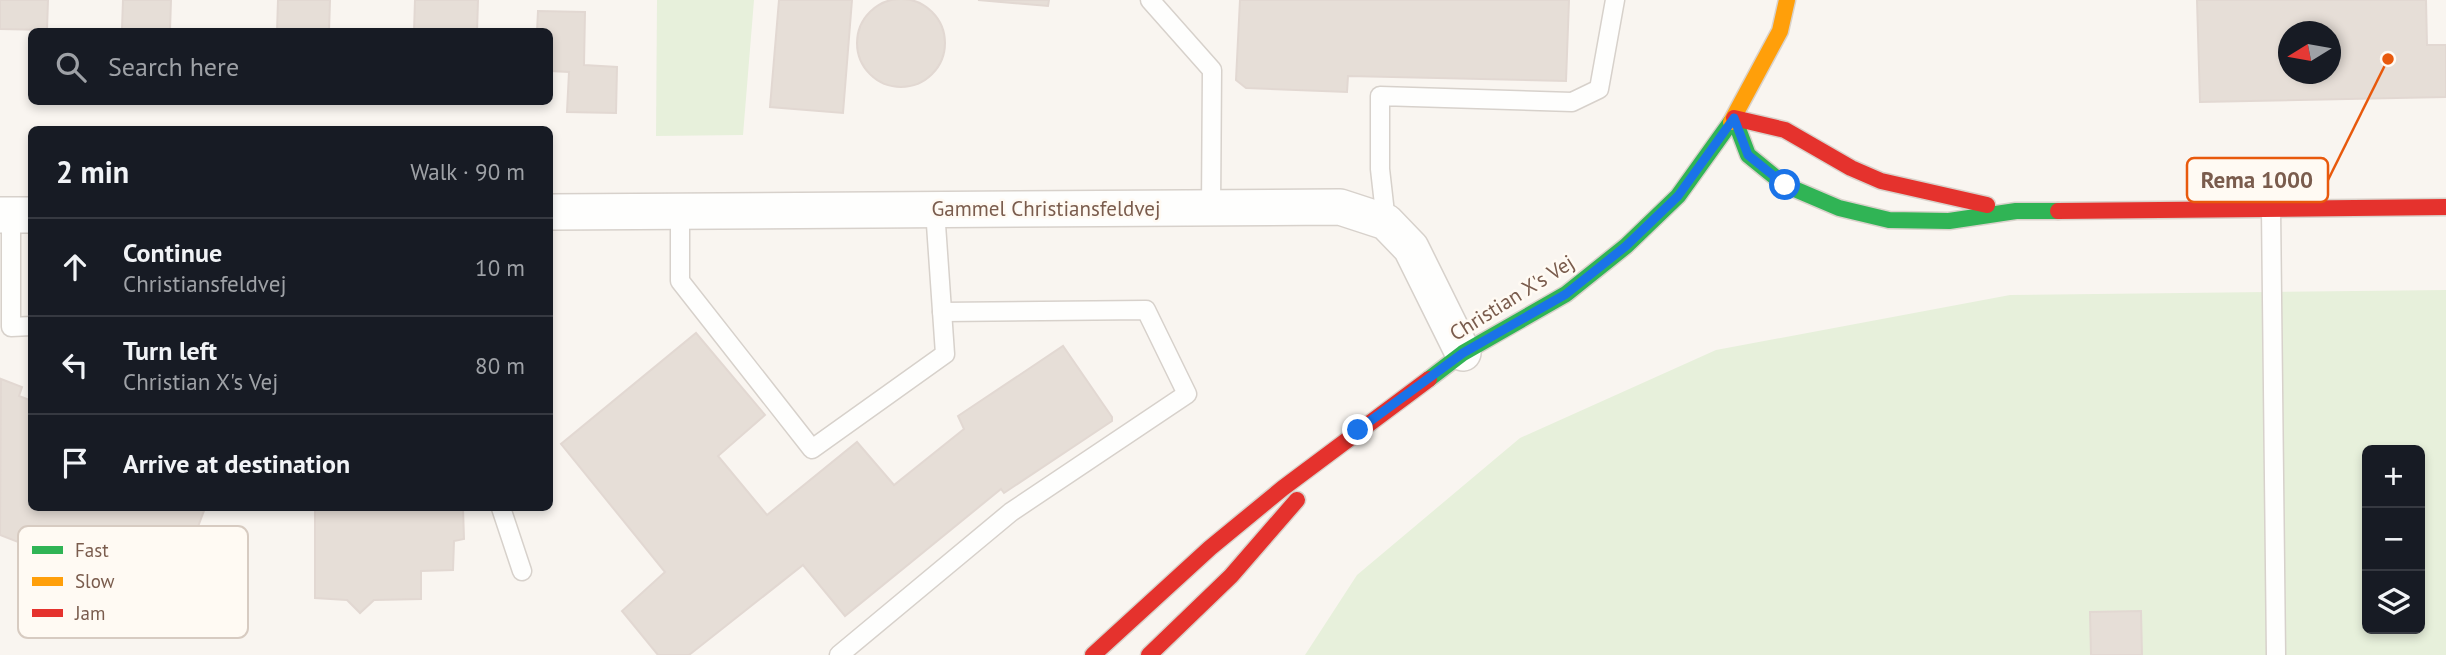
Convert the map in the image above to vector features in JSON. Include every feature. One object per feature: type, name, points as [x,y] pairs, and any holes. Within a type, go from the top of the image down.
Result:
[{"type":"street","name":"Christian X's Vej","points":[[1093,655],[1210,548],[1358,430],[1463,353],[1566,294],[1626,246],[1678,196],[1734,118],[1780,31],[1787,0]]},
{"type":"street","points":[[1734,118],[1748,155],[1785,185],[1839,208],[1889,220],[1949,221],[2016,211],[2446,207]]},
{"type":"street","points":[[1734,118],[1785,130],[1851,168],[1881,181],[2016,211]]},
{"type":"street","name":"Gammel Christiansfeldvej","points":[[553,212],[1340,208],[1386,222]]},
{"type":"street","points":[[1386,222],[1410,248],[1463,353]]},
{"type":"street","points":[[1149,655],[1231,576],[1358,430]]},
{"type":"lane","points":[[1150,0],[1212,70],[1211,208]]},
{"type":"lane","points":[[1386,222],[1380,169],[1380,96],[1572,102],[1599,89],[1615,0]]},
{"type":"lane","points":[[2271,208],[2276,655]]},
{"type":"lane","points":[[680,211],[680,281],[812,449],[945,354],[935,210]]},
{"type":"lane","points":[[14,215],[5,326],[28,326]]},
{"type":"lane","points":[[839,655],[1011,512],[1187,394],[1146,310],[942,312]]},
{"type":"lane","points":[[502,511],[522,571]]},
{"type":"green space","points":[[657,0],[754,0],[743,135],[656,136]]},
{"type":"green space","points":[[2446,290],[2446,655],[1305,655],[1357,575],[1520,438],[1716,350],[2010,295]]},
{"type":"building","points":[[892,-1],[910,-1],[926,6],[938,18],[945,34],[945,52],[938,68],[926,80],[910,87],[892,87],[876,80],[864,68],[857,52],[857,34],[864,18],[876,6]]},
{"type":"building","points":[[0,0],[48,0],[47,28],[0,29]]},
{"type":"building","points":[[123,0],[171,0],[170,28],[122,28]]},
{"type":"building","points":[[278,0],[330,0],[329,28],[277,28]]},
{"type":"building","points":[[415,0],[478,0],[477,28],[414,28]]},
{"type":"building","points":[[779,0],[852,0],[843,113],[770,107]]},
{"type":"building","points":[[978,0],[1049,0],[1048,6]]},
{"type":"building","points":[[1240,0],[1569,0],[1566,81],[1348,76],[1347,92],[1246,88],[1236,80]]},
{"type":"building","points":[[2197,0],[2426,0],[2427,45],[2446,45],[2446,97],[2200,102]]},
{"type":"building","points":[[538,11],[585,12],[584,65],[617,67],[616,113],[567,112],[569,72],[553,71],[553,28],[537,28]]},
{"type":"building","points":[[696,333],[765,415],[718,456],[767,515],[857,442],[894,485],[964,429],[958,416],[1063,346],[1112,417],[1112,421],[1004,493],[1001,489],[845,616],[803,565],[689,655],[658,655],[622,611],[665,572],[561,444]]},
{"type":"building","points":[[1,379],[22,387],[19,396],[28,399],[28,511],[204,511],[198,526],[18,526],[18,542],[0,535]]},
{"type":"building","points":[[315,511],[463,511],[464,539],[454,541],[453,570],[421,571],[421,599],[374,600],[360,613],[347,600],[315,598]]},
{"type":"building","points":[[2141,611],[2142,655],[2091,655],[2090,612]]},
{"type":"traffic: fast","points":[[1734,118],[1748,155],[1785,185],[1839,208],[1889,220],[1949,221],[2016,211],[2058,211]]},
{"type":"traffic: fast","points":[[1429,379],[1463,353],[1566,294],[1626,246],[1678,196],[1731,122]]},
{"type":"traffic: slow","points":[[1731,122],[1780,31],[1787,0]]},
{"type":"traffic: jam","points":[[1734,118],[1785,130],[1851,168],[1881,181],[1987,205]]},
{"type":"traffic: jam","points":[[2058,211],[2446,207]]},
{"type":"traffic: jam","points":[[1093,655],[1210,548],[1283,488],[1429,379]]},
{"type":"traffic: jam","points":[[1149,655],[1231,576],[1297,500]]},
{"type":"place","name":"Rema 1000","points":[[2388,59]]},
{"type":"route","points":[[1358,430],[1463,353],[1566,294],[1626,246],[1678,196],[1734,118],[1748,155],[1785,185]]}]
